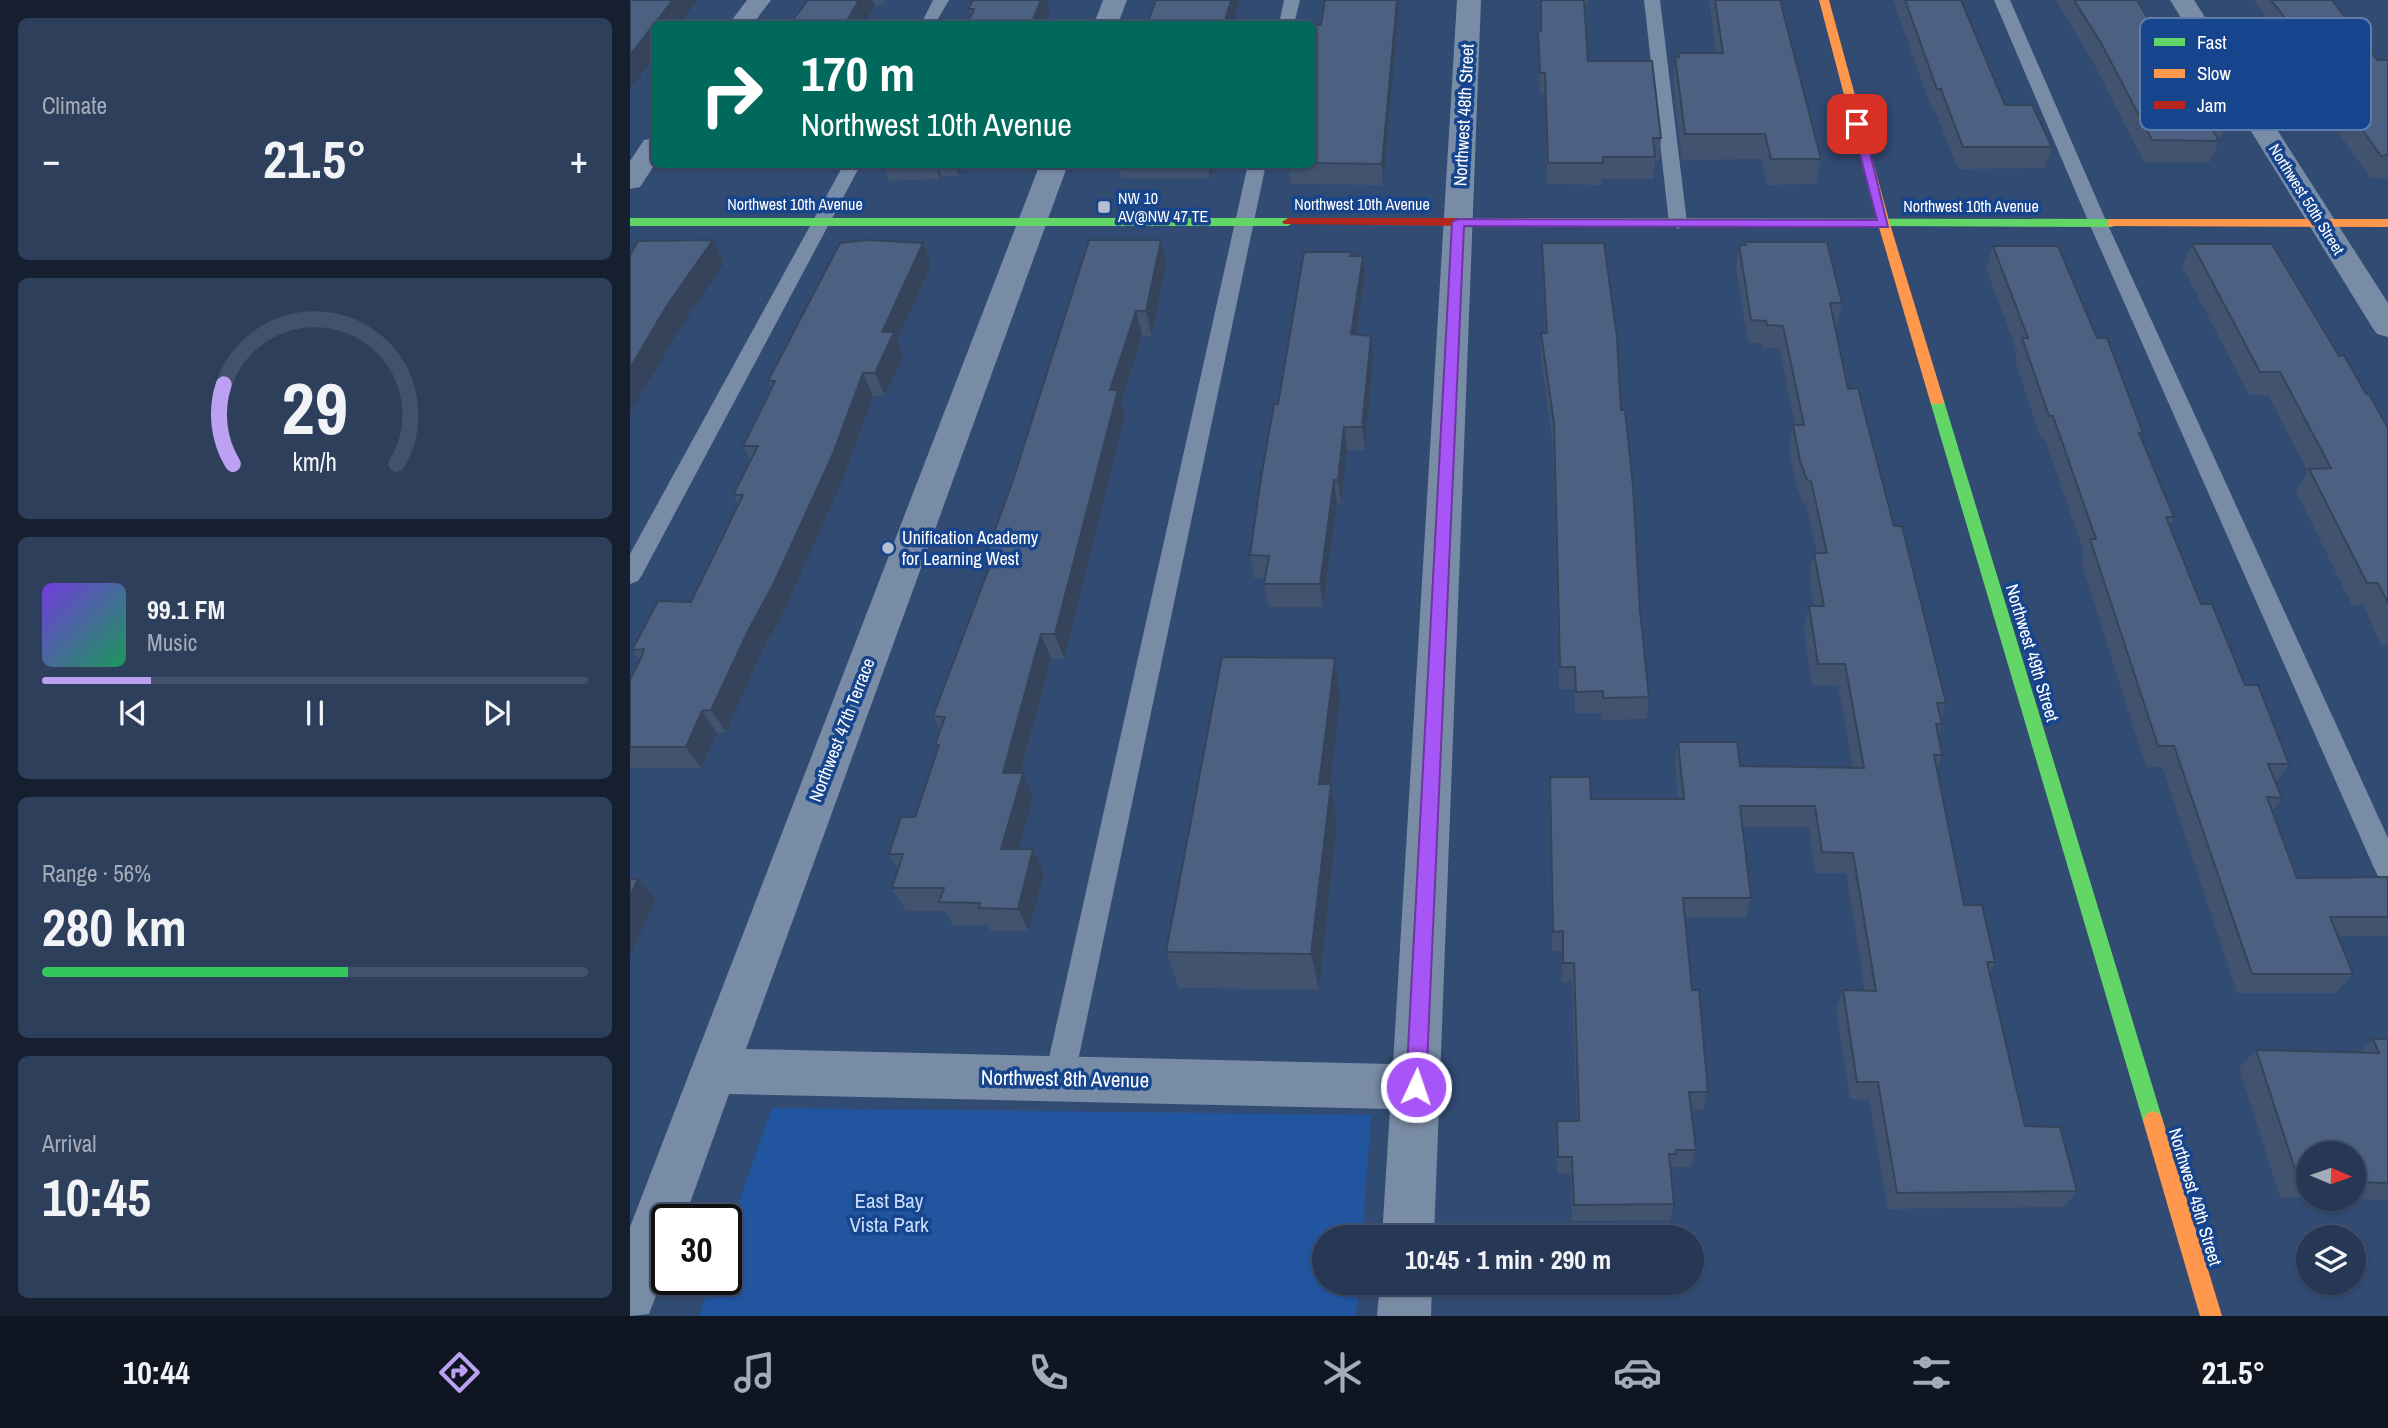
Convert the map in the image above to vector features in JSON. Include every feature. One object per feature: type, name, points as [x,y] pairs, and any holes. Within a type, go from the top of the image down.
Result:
[{"type":"street","points":[[743,21],[759,0]]},
{"type":"street","points":[[1107,21],[1115,0]]},
{"type":"street","name":"Northwest 48th Street","points":[[1409,1225],[1469,0]]},
{"type":"street","name":"Northwest 49th Street","points":[[1824,0],[1884,224],[2210,1316]]},
{"type":"street","name":"Northwest 50th Street","points":[[2182,0],[2193,18]]},
{"type":"street","name":"Northwest 50th Street","points":[[2264,130],[2388,327]]},
{"type":"street","points":[[630,180],[651,150]]},
{"type":"street","name":"Northwest 47th Terrace","points":[[630,1295],[1052,168]]},
{"type":"street","name":"Northwest 10th Avenue","points":[[630,222],[1033,220],[1884,224],[2388,223]]},
{"type":"street","name":"Northwest 8th Avenue","points":[[714,1072],[1416,1087]]},
{"type":"street","points":[[1405,1316],[1406,1295]]},
{"type":"lane","points":[[930,21],[941,0]]},
{"type":"lane","points":[[1288,21],[1292,0]]},
{"type":"lane","points":[[1653,0],[1678,223]]},
{"type":"lane","points":[[2002,0],[2098,223],[2388,868]]},
{"type":"lane","points":[[630,575],[851,168]]},
{"type":"lane","points":[[1059,1080],[1256,168]]},
{"type":"green space","name":"East Bay Vista Park","points":[[772,1108],[1371,1115],[1363,1225],[1312,1225],[1312,1295],[1358,1295],[1356,1316],[699,1316],[706,1295],[742,1295],[742,1204],[738,1204]]},
{"type":"building","points":[[630,0],[673,0],[657,21],[651,21],[651,28],[630,55]]},
{"type":"building","points":[[808,0],[859,0],[847,21],[792,21]]},
{"type":"building","points":[[973,0],[1041,0],[1032,21],[968,21],[974,9],[968,9]]},
{"type":"building","points":[[1156,0],[1231,0],[1225,21],[1148,21]]},
{"type":"building","points":[[1325,0],[1397,0],[1382,164],[1316,163],[1316,25],[1321,25]]},
{"type":"building","points":[[1541,0],[1584,0],[1588,61],[1652,61],[1661,138],[1653,138],[1655,157],[1603,157],[1603,163],[1548,163],[1545,73],[1540,73],[1538,31],[1541,31]]},
{"type":"building","points":[[1715,0],[1780,0],[1821,159],[1771,159],[1765,134],[1685,134],[1675,57],[1679,57],[1678,53],[1723,53]]},
{"type":"building","points":[[1905,0],[1961,0],[2005,105],[2032,105],[2052,147],[1963,147],[1941,89],[1937,89]]},
{"type":"building","points":[[2074,0],[2137,0],[2148,18],[2140,18],[2140,117],[2101,43]]},
{"type":"building","points":[[2271,0],[2332,0],[2346,18],[2285,18]]},
{"type":"building","points":[[2371,52],[2377,60],[2388,60],[2388,155],[2381,156],[2363,130],[2371,130]]},
{"type":"building","points":[[2147,130],[2213,130],[2219,141],[2152,140]]},
{"type":"building","points":[[713,240],[666,307],[630,368],[630,255],[638,241]]},
{"type":"building","points":[[868,240],[923,243],[882,332],[894,332],[875,373],[863,373],[832,456],[773,585],[711,710],[702,711],[686,747],[630,747],[630,679],[644,649],[632,650],[658,601],[691,602],[743,495],[733,495],[758,446],[743,446],[775,381],[768,381],[840,243]]},
{"type":"building","points":[[1089,240],[1161,240],[1146,311],[1136,311],[1110,390],[1118,390],[1055,634],[1041,634],[1003,773],[1023,773],[1001,849],[1033,849],[1018,909],[979,908],[980,903],[939,902],[944,888],[892,888],[903,854],[889,854],[901,817],[915,817],[939,745],[935,745],[945,717],[933,716],[992,560],[984,560],[1013,480]]},
{"type":"building","points":[[1746,242],[1827,242],[1842,303],[1830,303],[1848,389],[1858,388],[1894,526],[1902,526],[1946,703],[1937,703],[1942,724],[1936,724],[1942,755],[1934,755],[1964,905],[1982,905],[1995,962],[1987,962],[2025,1126],[2060,1127],[2077,1191],[1897,1193],[1878,1082],[1857,1082],[1843,990],[1876,991],[1853,853],[1822,852],[1815,806],[1740,806],[1751,898],[1683,898],[1692,990],[1699,990],[1708,1092],[1689,1092],[1696,1150],[1676,1150],[1676,1154],[1669,1154],[1674,1204],[1574,1205],[1572,1157],[1558,1157],[1557,1121],[1579,1121],[1574,963],[1563,963],[1563,931],[1553,932],[1550,777],[1590,777],[1591,799],[1684,799],[1678,742],[1737,742],[1740,766],[1864,768],[1845,664],[1818,664],[1809,606],[1824,606],[1814,553],[1827,553],[1811,481],[1807,480],[1800,461],[1793,425],[1804,425],[1783,326],[1751,320],[1739,245],[1746,245]]},
{"type":"building","points":[[1542,243],[1604,243],[1617,337],[1621,410],[1625,410],[1633,486],[1640,611],[1649,697],[1603,698],[1603,691],[1576,692],[1575,667],[1560,667],[1554,423],[1541,333],[1547,333]]},
{"type":"building","points":[[2192,244],[2272,244],[2339,356],[2344,355],[2388,428],[2388,603],[2378,583],[2367,583],[2309,469],[2331,468],[2280,372],[2260,372]]},
{"type":"building","points":[[1993,246],[2058,246],[2097,338],[2107,338],[2143,433],[2139,433],[2174,517],[2166,517],[2201,604],[2212,604],[2245,685],[2258,685],[2289,764],[2268,764],[2282,798],[2267,797],[2297,878],[2388,877],[2388,917],[2330,917],[2353,974],[2252,974],[2174,746],[2158,746],[2090,539],[2096,539],[2053,416],[2049,416],[2022,338],[2028,338]]},
{"type":"building","points":[[1304,252],[1351,252],[1350,256],[1363,256],[1351,334],[1371,336],[1362,427],[1344,427],[1320,584],[1264,584],[1269,556],[1250,555],[1274,404],[1278,404]]},
{"type":"building","points":[[1222,657],[1335,658],[1319,784],[1331,784],[1311,954],[1166,952]]},
{"type":"building","points":[[630,879],[638,879],[630,896]]},
{"type":"building","points":[[2373,1039],[2388,1039],[2388,1183],[2366,1182],[2366,1141],[2296,1141],[2296,1172],[2256,1050],[2379,1053]]},
{"type":"traffic: fast","points":[[630,222],[1288,222]]},
{"type":"traffic: fast","points":[[1474,222],[2112,223]]},
{"type":"traffic: fast","points":[[1937,401],[2153,1121]]},
{"type":"traffic: slow","points":[[1824,0],[1884,224],[1937,401]]},
{"type":"traffic: slow","points":[[2112,223],[2388,223]]},
{"type":"traffic: slow","points":[[2153,1121],[2211,1316]]},
{"type":"traffic: jam","points":[[1288,222],[1474,222]]},
{"type":"place","name":"NW 10 AV@NW 47 TE","points":[[1104,207]]},
{"type":"place","name":"Unification Academy for Learning West","points":[[888,548]]},
{"type":"route","points":[[1416,1087],[1458,222],[1884,224],[1857,124]]}]
